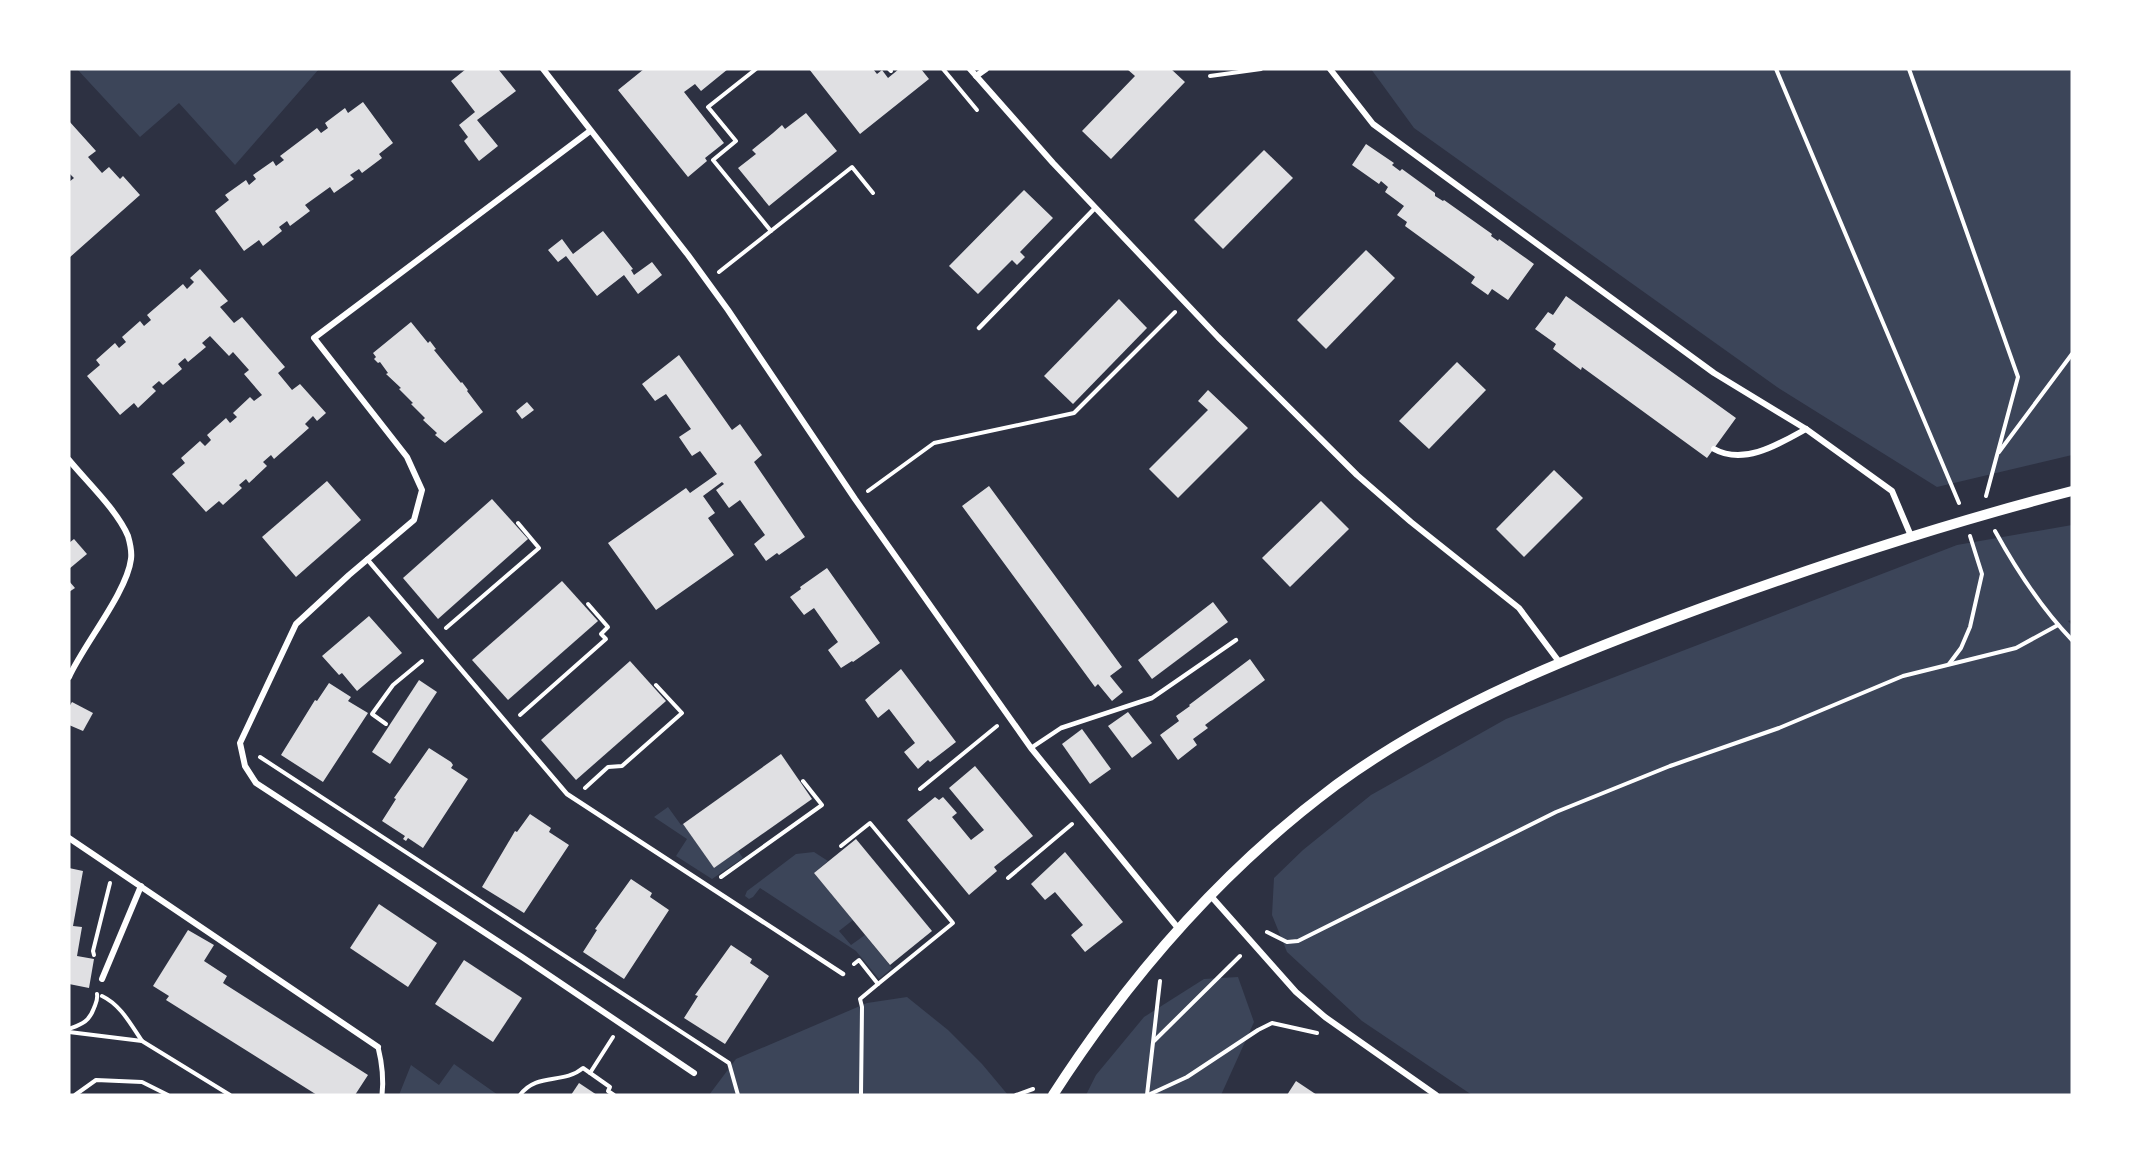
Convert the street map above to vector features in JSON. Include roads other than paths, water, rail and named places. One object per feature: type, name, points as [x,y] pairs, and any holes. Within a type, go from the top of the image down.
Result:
[{"type":"street","points":[[543,69],[707,282],[855,499],[1031,748],[1178,928]]},
{"type":"street","points":[[970,69],[1095,208],[1218,337],[1357,475],[1411,522],[1519,608],[1561,663]]},
{"type":"street","points":[[976,76],[986,69]]},
{"type":"street","points":[[1330,69],[1373,124],[1714,373],[1806,429],[1892,491],[1911,536]]},
{"type":"street","points":[[590,131],[314,338],[407,457],[422,490],[414,520],[367,559],[296,624],[240,743],[245,766],[256,783],[443,904],[694,1073]]},
{"type":"street","points":[[1714,449],[1724,454],[1742,456],[1777,445],[1806,429]]},
{"type":"street","points":[[69,460],[120,522],[128,536],[131,559],[119,590],[69,677]]},
{"type":"street","points":[[1053,1095],[1131,985],[1178,928],[1210,895],[1301,813],[1378,757],[1452,713],[1561,663],[1753,589],[1911,536],[1986,513],[2072,491]]},
{"type":"street","points":[[69,838],[378,1047],[384,1083],[382,1095]]},
{"type":"street","points":[[102,979],[141,886]]},
{"type":"street","points":[[1210,895],[1296,992],[1325,1017],[1436,1095]]},
{"type":"lane","points":[[980,328],[1095,208]]},
{"type":"lane","points":[[367,559],[567,795],[843,974]]},
{"type":"lane","points":[[1031,748],[1060,728],[1152,698],[1236,640]]}]
